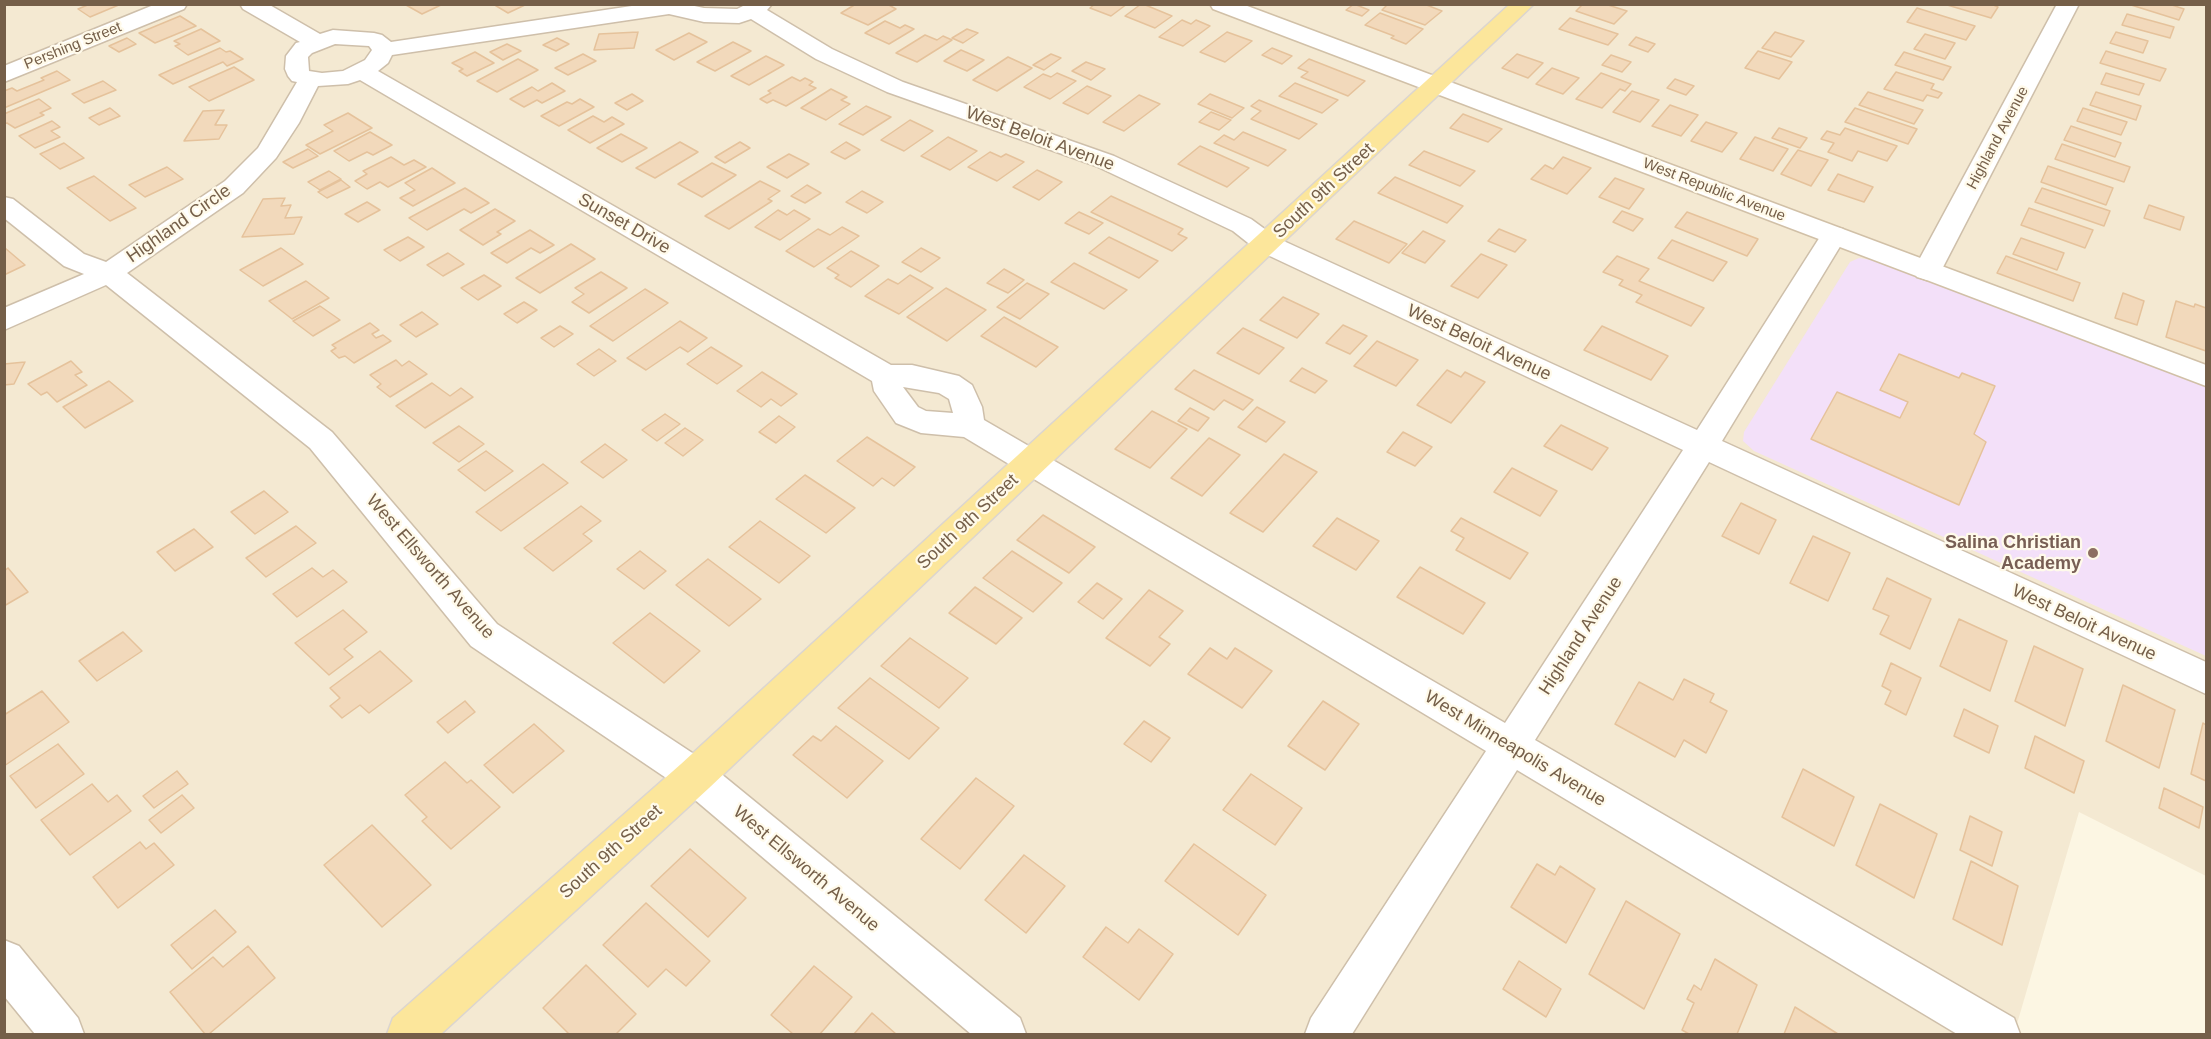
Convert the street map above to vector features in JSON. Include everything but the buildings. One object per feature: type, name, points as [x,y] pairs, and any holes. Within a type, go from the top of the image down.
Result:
[{"type":"main road","name":"South 9th Street","points":[[408,1035],[695,776],[1523,4]]},
{"type":"street","name":"Pershing Street","points":[[4,75],[176,4]]},
{"type":"street","points":[[251,4],[318,42]]},
{"type":"street","name":"West Republic Avenue","points":[[1221,4],[2206,376]]},
{"type":"street","name":"Highland Avenue","points":[[1927,271],[2068,4]]},
{"type":"street","points":[[383,50],[672,6],[704,15],[739,16],[757,8]]},
{"type":"street","name":"West Beloit Avenue","points":[[757,8],[824,54],[895,87],[1105,160],[1242,225],[1267,244],[2206,679]]},
{"type":"street","points":[[333,37],[359,38],[381,44],[383,50],[380,58],[362,72],[333,80],[300,76],[297,69],[297,56],[304,48],[333,37]]},
{"type":"street","name":"Sunset Drive","points":[[362,72],[886,376],[912,376],[948,384],[961,393],[967,407],[970,426]]},
{"type":"street","name":"Highland Circle","points":[[4,320],[109,273],[234,187],[267,153],[287,123],[311,78]]},
{"type":"street","name":"West Ellsworth Avenue","points":[[4,205],[74,260],[109,273],[321,440],[484,635],[695,776],[1004,1035]]},
{"type":"street","name":"Highland Avenue","points":[[1327,1035],[1702,447],[1834,235]]},
{"type":"street","points":[[886,376],[889,391],[908,415],[921,422],[970,426],[1032,462]]},
{"type":"street","name":"West Minneapolis Avenue","points":[[1032,462],[1998,1035]]},
{"type":"street","points":[[4,961],[62,1035]]},
{"type":"shaded area","points":[[5,5],[2206,5],[2206,876],[2079,812],[2014,1034],[5,1034]]},
{"type":"shaded area","name":"Salina Christian Academy","points":[[1859,258],[1872,260],[2206,387],[2206,656],[1754,451],[1743,441],[1744,432],[1850,262]]},
{"type":"place","name":"Salina Christian Academy","points":[[2093,553]]}]
